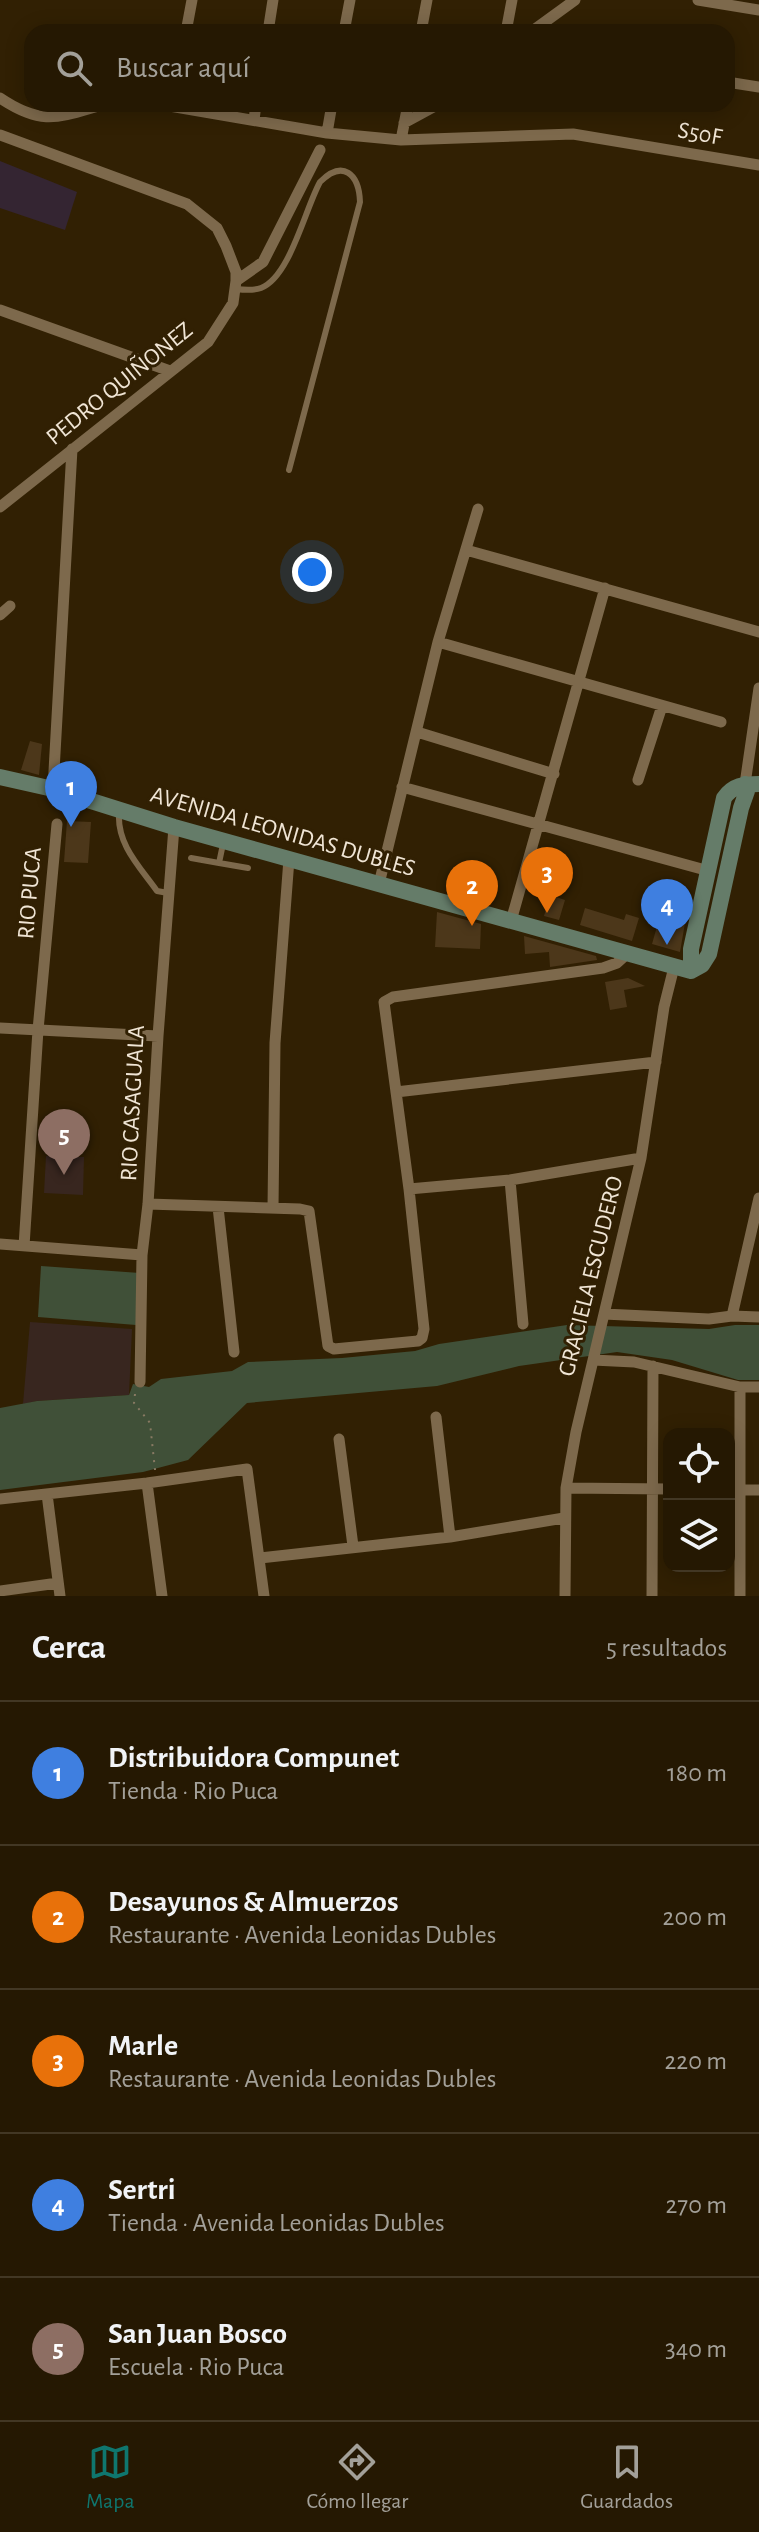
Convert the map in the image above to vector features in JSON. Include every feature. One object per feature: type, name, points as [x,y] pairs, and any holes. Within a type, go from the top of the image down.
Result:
[{"type":"main road","name":"AVENIDA LEONIDAS DUBLES","points":[[0,777],[53,789],[174,827],[691,971]]},
{"type":"main road","points":[[752,784],[741,808],[709,954],[702,965],[691,971],[689,959],[724,798],[734,788],[752,784]]},
{"type":"street","points":[[188,24],[192,0]]},
{"type":"street","points":[[269,24],[273,0]]},
{"type":"street","points":[[346,24],[350,0]]},
{"type":"street","points":[[422,24],[427,0]]},
{"type":"street","points":[[508,24],[512,0]]},
{"type":"street","points":[[542,24],[575,0]]},
{"type":"street","points":[[698,0],[759,10]]},
{"type":"street","points":[[735,83],[759,87]]},
{"type":"street","points":[[0,98],[20,112],[51,119],[76,112]]},
{"type":"street","name":"S50F","points":[[208,112],[327,133],[401,140],[573,134],[759,165]]},
{"type":"street","points":[[254,120],[255,112]]},
{"type":"street","points":[[327,133],[331,112]]},
{"type":"street","points":[[401,140],[406,112]]},
{"type":"street","points":[[404,123],[424,112]]},
{"type":"street","points":[[0,135],[187,204],[217,228],[236,272],[236,285]]},
{"type":"street","points":[[236,285],[263,262],[320,150]]},
{"type":"street","name":"PEDRO QUIÑONEZ","points":[[0,507],[208,342],[233,303],[236,285]]},
{"type":"street","points":[[0,310],[170,371]]},
{"type":"street","points":[[53,789],[72,449]]},
{"type":"street","points":[[379,884],[438,642],[478,509]]},
{"type":"street","points":[[466,550],[759,632]]},
{"type":"street","points":[[511,921],[605,588]]},
{"type":"street","points":[[0,615],[10,606]]},
{"type":"street","points":[[438,642],[721,722]]},
{"type":"street","points":[[752,784],[759,688]]},
{"type":"street","points":[[638,780],[662,706]]},
{"type":"street","points":[[417,732],[554,774]]},
{"type":"street","points":[[402,787],[709,871]]},
{"type":"street","name":"RIO PUCA","points":[[24,1246],[38,1030],[57,824]]},
{"type":"street","name":"RIO CASAGUALA","points":[[140,1382],[142,1255],[174,827]]},
{"type":"street","points":[[273,1208],[275,1043],[289,859]]},
{"type":"street","points":[[148,1204],[309,1211],[326,1343],[330,1348],[418,1341],[424,1329],[384,1002],[393,997],[603,968],[617,963],[627,954]]},
{"type":"street","name":"GRACIELA ESCUDERO","points":[[565,1596],[566,1488],[641,1158],[664,1007],[674,967]]},
{"type":"street","points":[[0,1028],[158,1036]]},
{"type":"street","points":[[396,1092],[656,1062]]},
{"type":"street","points":[[409,1189],[510,1180],[641,1158]]},
{"type":"street","points":[[510,1180],[523,1324]]},
{"type":"street","points":[[732,1316],[759,1198]]},
{"type":"street","points":[[218,1207],[234,1352]]},
{"type":"street","points":[[0,1244],[142,1255]]},
{"type":"street","points":[[604,1314],[709,1319],[759,1317]]},
{"type":"street","points":[[593,1360],[653,1366],[740,1387],[759,1387]]},
{"type":"street","points":[[652,1596],[653,1366]]},
{"type":"street","points":[[735,1473],[740,1387]]},
{"type":"street","points":[[436,1417],[450,1537]]},
{"type":"street","points":[[339,1439],[353,1546]]},
{"type":"street","points":[[0,1499],[152,1483],[247,1469],[264,1596]]},
{"type":"street","points":[[152,1483],[162,1596]]},
{"type":"street","points":[[566,1488],[663,1489]]},
{"type":"street","points":[[735,1490],[759,1490]]},
{"type":"street","points":[[0,1591],[59,1590],[47,1494]]},
{"type":"street","points":[[735,1500],[740,1596]]},
{"type":"street","points":[[260,1558],[450,1537],[564,1518]]},
{"type":"lane","points":[[236,285],[253,290],[264,288],[275,280],[320,182],[338,171],[347,171],[354,176],[360,202],[289,470]]},
{"type":"lane","points":[[120,809],[119,824],[124,846],[157,891],[168,893]]},
{"type":"lane","points":[[219,863],[224,841]]},
{"type":"lane","points":[[191,858],[248,868]]},
{"type":"path","points":[[140,1382],[133,1399],[150,1423],[152,1483]]},
{"type":"shaded area","points":[[0,161],[77,192],[65,230],[0,208]]},
{"type":"shaded area","points":[[46,1156],[84,1157],[83,1195],[44,1193]]},
{"type":"shaded area","points":[[30,1322],[132,1329],[129,1395],[23,1404]]},
{"type":"green space","points":[[41,1266],[140,1273],[136,1325],[38,1317]]},
{"type":"green space","points":[[567,1325],[709,1329],[759,1325],[759,1380],[738,1380],[672,1360],[617,1352],[519,1366],[437,1386],[247,1403],[188,1460],[143,1472],[0,1490],[0,1408],[37,1401],[129,1395],[133,1384],[149,1387],[161,1379],[232,1371],[248,1362],[415,1351],[439,1344]]},
{"type":"building","points":[[30,741],[42,744],[39,775],[21,770]]},
{"type":"building","points":[[67,821],[91,822],[88,863],[64,862]]},
{"type":"building","points":[[550,895],[565,900],[559,920],[544,916]]},
{"type":"building","points":[[585,908],[624,920],[626,914],[639,918],[632,941],[580,925]]},
{"type":"building","points":[[437,912],[481,924],[480,949],[435,947]]},
{"type":"building","points":[[660,916],[685,923],[680,952],[652,944]]},
{"type":"building","points":[[524,936],[596,956],[597,960],[550,967],[549,952],[525,954]]},
{"type":"building","points":[[628,978],[645,986],[624,990],[627,1007],[610,1010],[605,982]]},
{"type":"place","name":"Distribuidora Compunet","points":[[71,827]]},
{"type":"place","name":"Marle","points":[[547,913]]},
{"type":"place","name":"Desayunos & Almuerzos","points":[[472,926]]},
{"type":"place","name":"Sertri","points":[[667,945]]},
{"type":"place","name":"San Juan Bosco","points":[[64,1175]]}]
